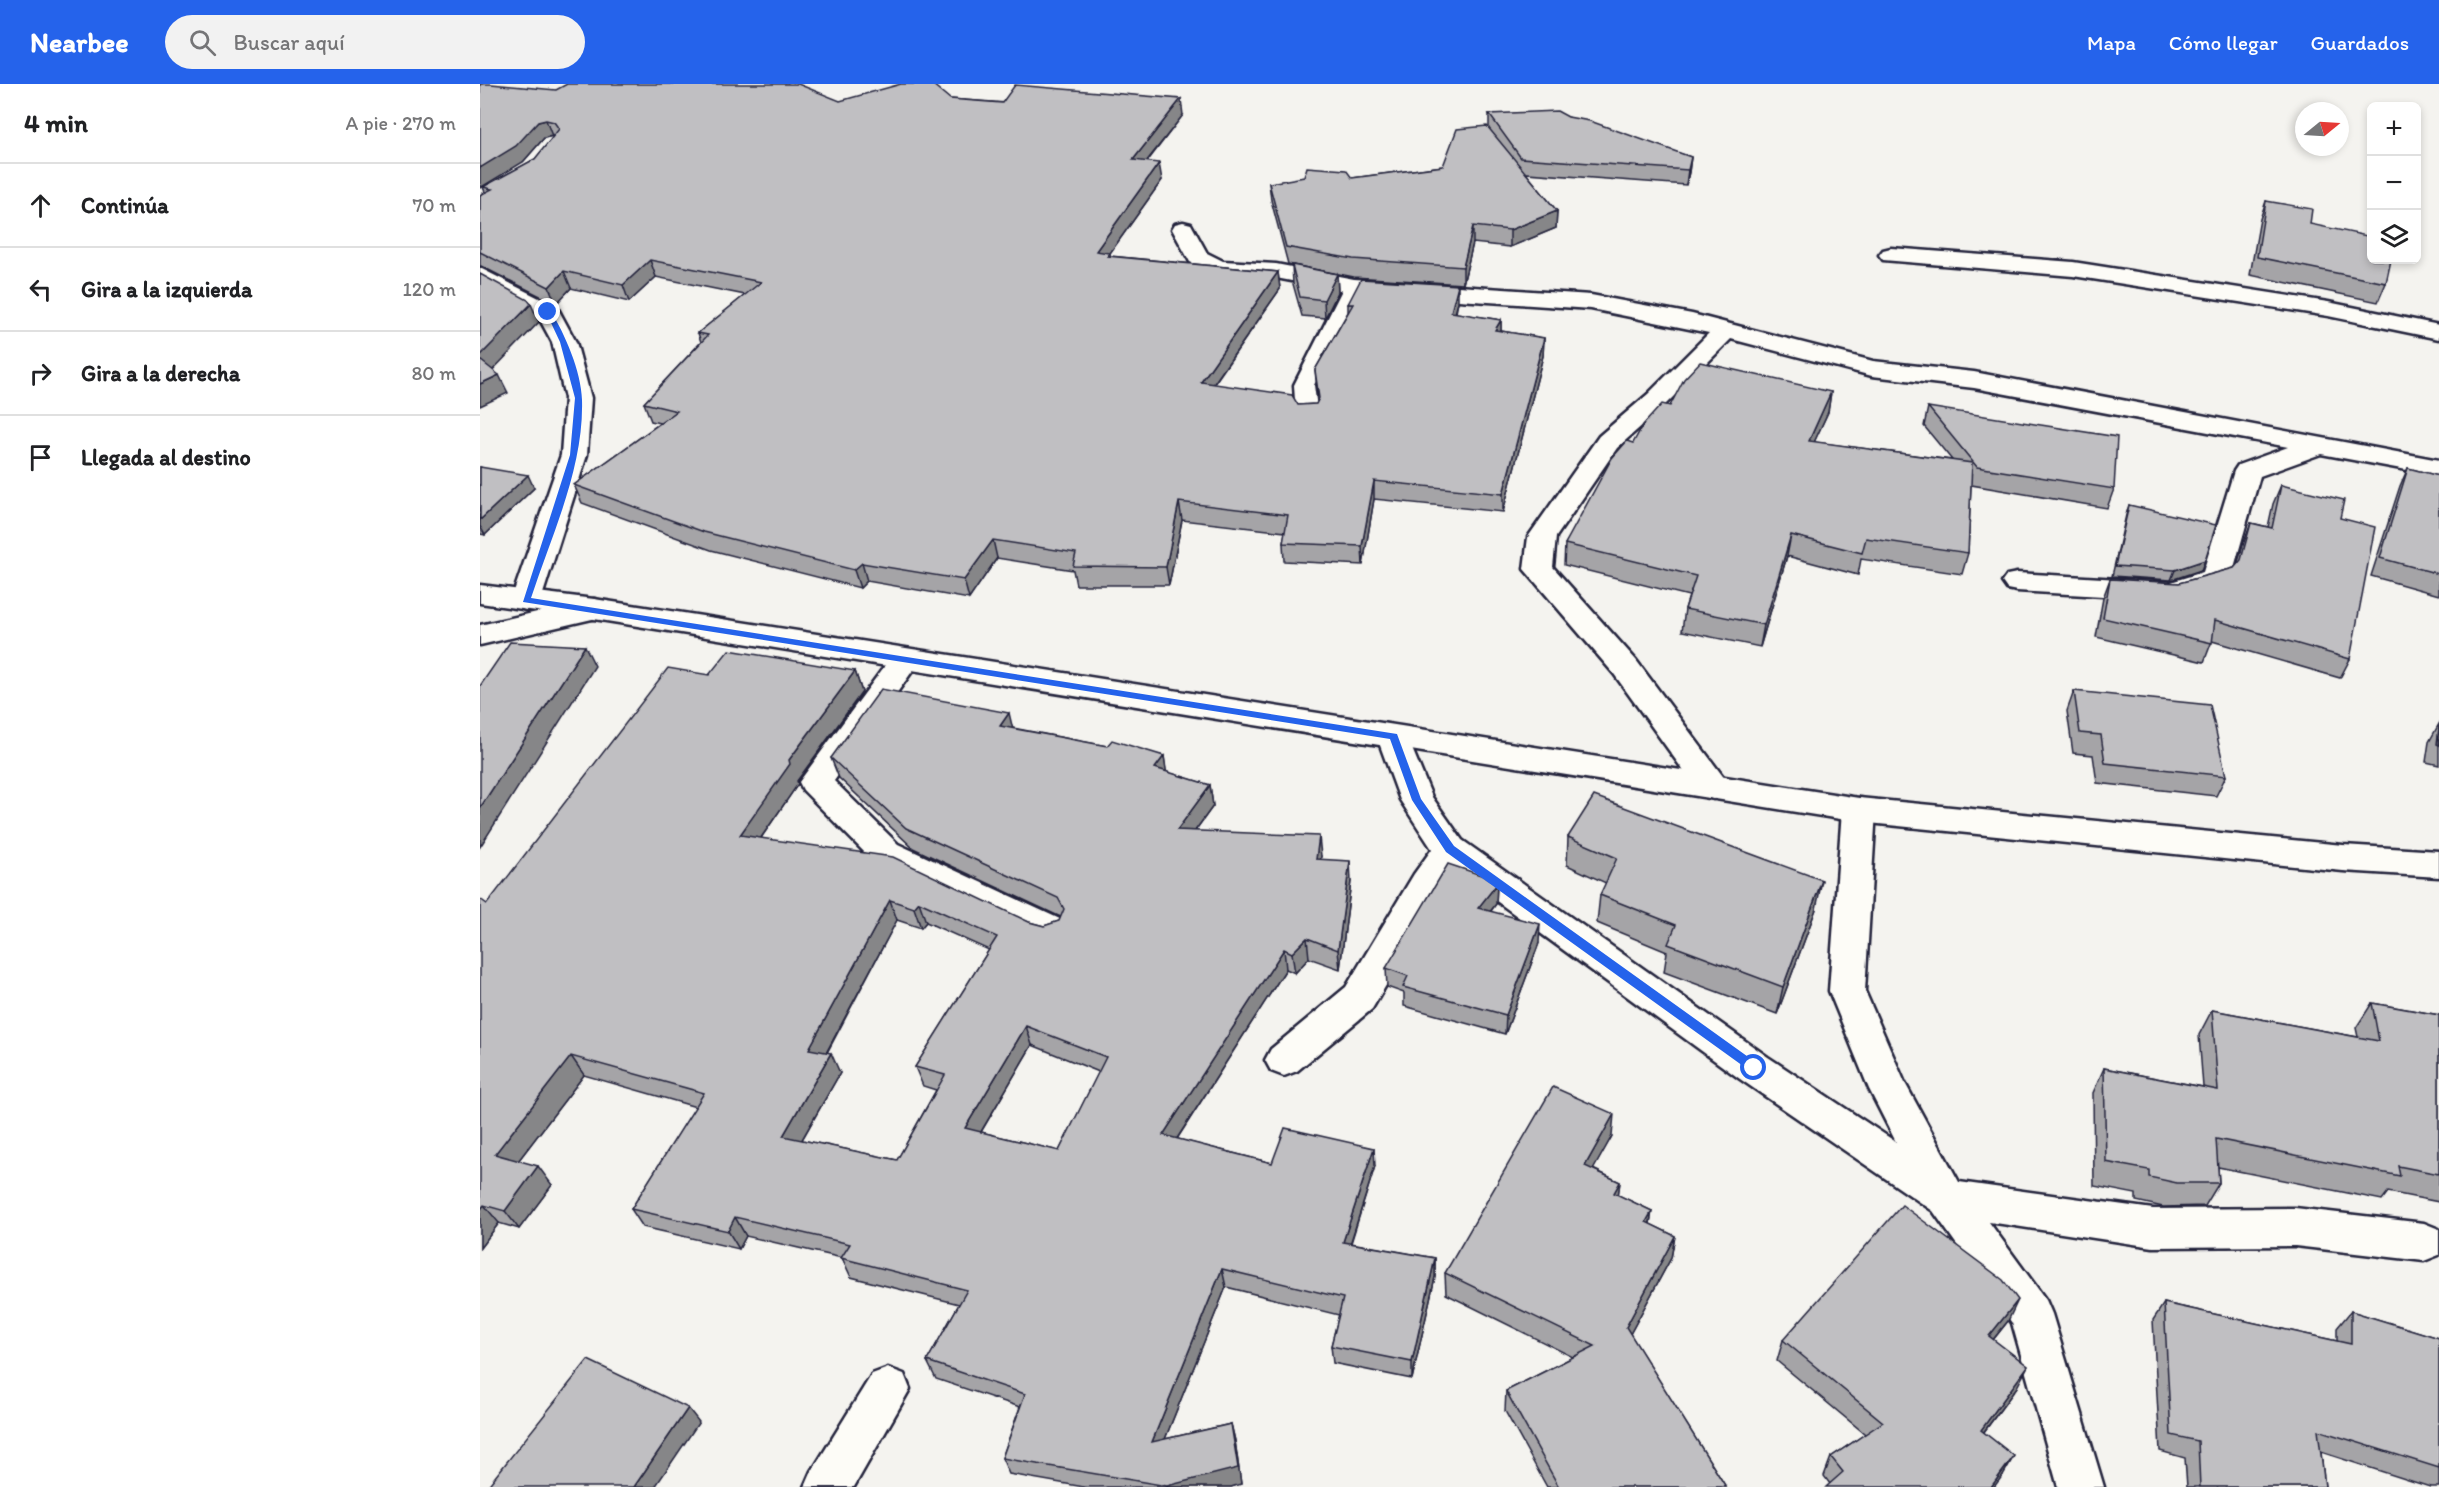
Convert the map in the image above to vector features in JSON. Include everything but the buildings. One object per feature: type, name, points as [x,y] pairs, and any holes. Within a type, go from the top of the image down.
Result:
[{"type":"street","points":[[1183,229],[1198,256],[1218,268],[1276,270],[1354,286],[1591,302],[1692,321],[1872,368],[1974,380],[2439,468]]},
{"type":"street","points":[[1891,255],[2073,269],[2328,309],[2439,332]]},
{"type":"street","points":[[480,275],[548,312],[564,342],[578,398],[574,455],[526,600]]},
{"type":"street","points":[[1713,787],[1625,667],[1538,569],[1542,537],[1608,442],[1657,399],[1726,330]]},
{"type":"street","points":[[2017,582],[2172,591],[2216,578],[2248,471],[2318,446]]},
{"type":"street","points":[[480,594],[594,609],[1859,810],[2343,858],[2439,864]]},
{"type":"street","points":[[480,635],[594,609]]},
{"type":"street","points":[[906,659],[815,782],[886,853],[1049,930]]},
{"type":"street","points":[[1393,736],[1417,800],[1450,849],[1754,1068],[1947,1198],[2153,1228],[2295,1227],[2424,1242]]},
{"type":"street","points":[[1859,810],[1847,991],[1888,1089],[1947,1198],[2031,1314],[2081,1487]]},
{"type":"street","points":[[1284,1060],[1359,999],[1426,883],[1450,849]]},
{"type":"street","points":[[828,1487],[888,1389]]},
{"type":"lane","points":[[1306,416],[1304,385],[1354,286]]},
{"type":"route","points":[[548,312],[564,342],[578,398],[574,455],[526,600],[1393,736],[1417,800],[1450,849],[1754,1068]]}]
